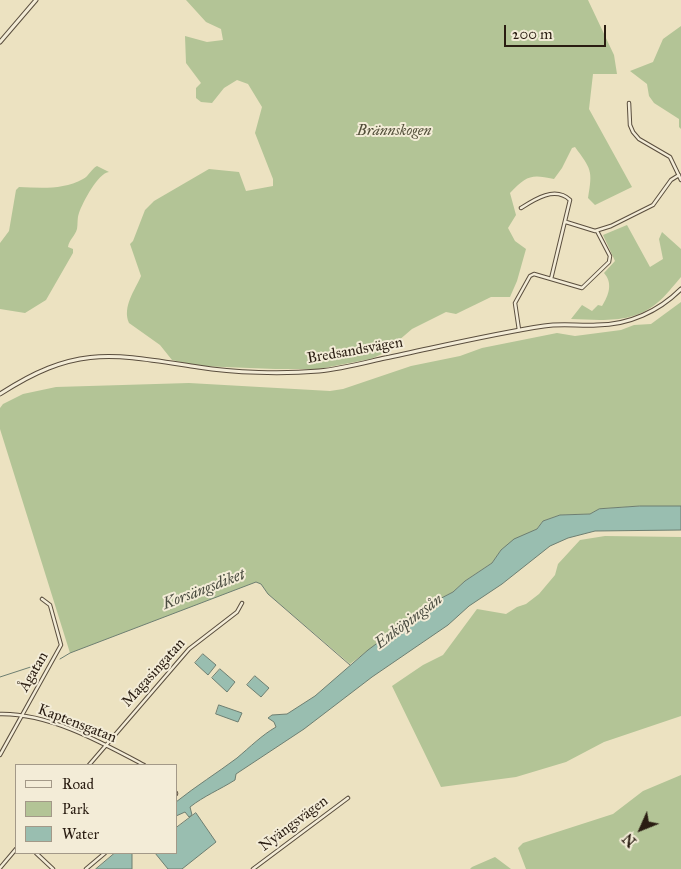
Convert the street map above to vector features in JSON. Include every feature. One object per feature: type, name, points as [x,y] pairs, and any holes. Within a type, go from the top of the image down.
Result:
[{"type":"street","points":[[0,42],[36,0]]},
{"type":"street","points":[[629,103],[632,132],[639,139],[670,157],[681,180]]},
{"type":"street","points":[[566,222],[597,231],[649,208],[658,200],[671,180],[679,174]]},
{"type":"street","points":[[521,208],[543,196],[557,194],[565,196],[571,203],[551,279]]},
{"type":"street","points":[[519,330],[515,303],[528,278],[534,274],[578,288],[584,287],[606,266],[610,256],[597,231]]},
{"type":"street","name":"Bredsandsvägen","points":[[0,394],[41,370],[88,358],[137,357],[228,370],[320,370],[519,330],[559,324],[598,325],[627,321],[652,311],[681,288]]},
{"type":"street","name":"Ågatan","points":[[0,755],[61,646],[50,605],[42,599]]},
{"type":"street","name":"Magasingatan","points":[[90,764],[189,650],[237,612],[242,603]]},
{"type":"street","name":"Kaptensgatan","points":[[0,714],[22,715],[56,725],[106,745],[142,764]]},
{"type":"street","name":"Nyängsvägen","points":[[253,869],[348,798]]},
{"type":"street","points":[[0,868],[15,850]]},
{"type":"street","points":[[37,854],[53,869]]},
{"type":"street","points":[[86,869],[105,854]]},
{"type":"green space","name":"Brännskogen","points":[[186,0],[588,0],[614,55],[617,74],[593,74],[589,109],[632,187],[595,205],[588,198],[590,175],[587,165],[575,147],[572,148],[554,179],[529,178],[510,193],[516,215],[508,228],[515,241],[526,249],[517,281],[510,297],[491,297],[456,314],[446,312],[412,329],[384,353],[371,359],[319,369],[199,366],[172,360],[160,345],[129,323],[127,317],[130,299],[141,276],[130,244],[133,241],[145,210],[154,201],[209,169],[239,172],[246,191],[273,186],[273,179],[255,133],[262,107],[248,84],[237,80],[224,88],[212,103],[201,102],[196,98],[196,88],[201,83],[186,63],[185,36],[207,42],[223,40],[221,29],[206,22]]},
{"type":"green space","points":[[681,26],[681,129],[679,127],[679,119],[654,103],[649,96],[647,84],[630,71],[653,62],[663,39]]},
{"type":"green space","points":[[97,166],[109,172],[100,177],[84,202],[78,215],[77,229],[68,247],[73,249],[73,253],[46,300],[25,313],[0,309],[0,243],[9,231],[16,190],[19,187],[52,188],[75,183],[85,178]]},
{"type":"green space","points":[[627,225],[650,267],[663,259],[659,239],[662,232],[681,249],[681,277],[660,300],[648,310],[638,314],[616,319],[571,319],[582,305],[592,311],[598,305],[602,306],[607,298],[609,285],[604,273],[615,261],[603,235]]},
{"type":"green space","points":[[681,302],[681,506],[599,509],[590,514],[560,515],[543,521],[537,529],[501,550],[492,563],[465,581],[453,592],[430,604],[350,664],[268,594],[261,584],[256,582],[70,653],[0,429],[0,408],[3,404],[23,394],[56,387],[189,383],[330,391],[343,389],[411,366],[460,356],[482,348],[557,333],[575,336],[621,330],[634,325],[651,324]]},
{"type":"green space","points":[[605,536],[681,537],[681,716],[604,742],[566,762],[516,777],[441,787],[392,686],[423,665],[443,655],[477,609],[506,614],[526,604],[539,594],[555,575],[558,564],[580,540]]},
{"type":"green space","points":[[681,775],[681,869],[526,869],[518,848],[523,843],[613,814],[643,791]]},
{"type":"green space","points":[[495,857],[511,869],[470,869],[472,867]]},
{"type":"water","name":"Enköpingsån","points":[[681,506],[681,530],[595,531],[568,538],[550,546],[502,584],[469,606],[448,625],[372,677],[304,729],[236,774],[235,780],[190,807],[192,815],[189,817],[185,812],[178,815],[178,800],[276,727],[274,722],[268,718],[272,715],[287,714],[315,696],[368,650],[430,604],[453,592],[465,581],[492,563],[501,550],[514,539],[537,529],[543,521],[560,515],[590,514],[599,509]]},
{"type":"water","points":[[203,654],[216,665],[208,675],[195,663]]},
{"type":"water","points":[[220,669],[235,682],[227,692],[212,678]]},
{"type":"water","points":[[255,676],[269,688],[261,697],[247,685]]},
{"type":"water","points":[[219,705],[242,713],[238,722],[216,714]]},
{"type":"water","points":[[196,813],[216,842],[182,869],[168,869],[156,854],[178,854],[178,826]]},
{"type":"water","points":[[114,854],[132,854],[132,869],[96,869]]},
{"type":"waterway","name":"Korsängsdiket","points":[[60,659],[70,653],[256,582],[261,584],[268,594],[350,665]]},
{"type":"waterway","name":"Korsängsdiket","points":[[0,677],[46,662]]}]
